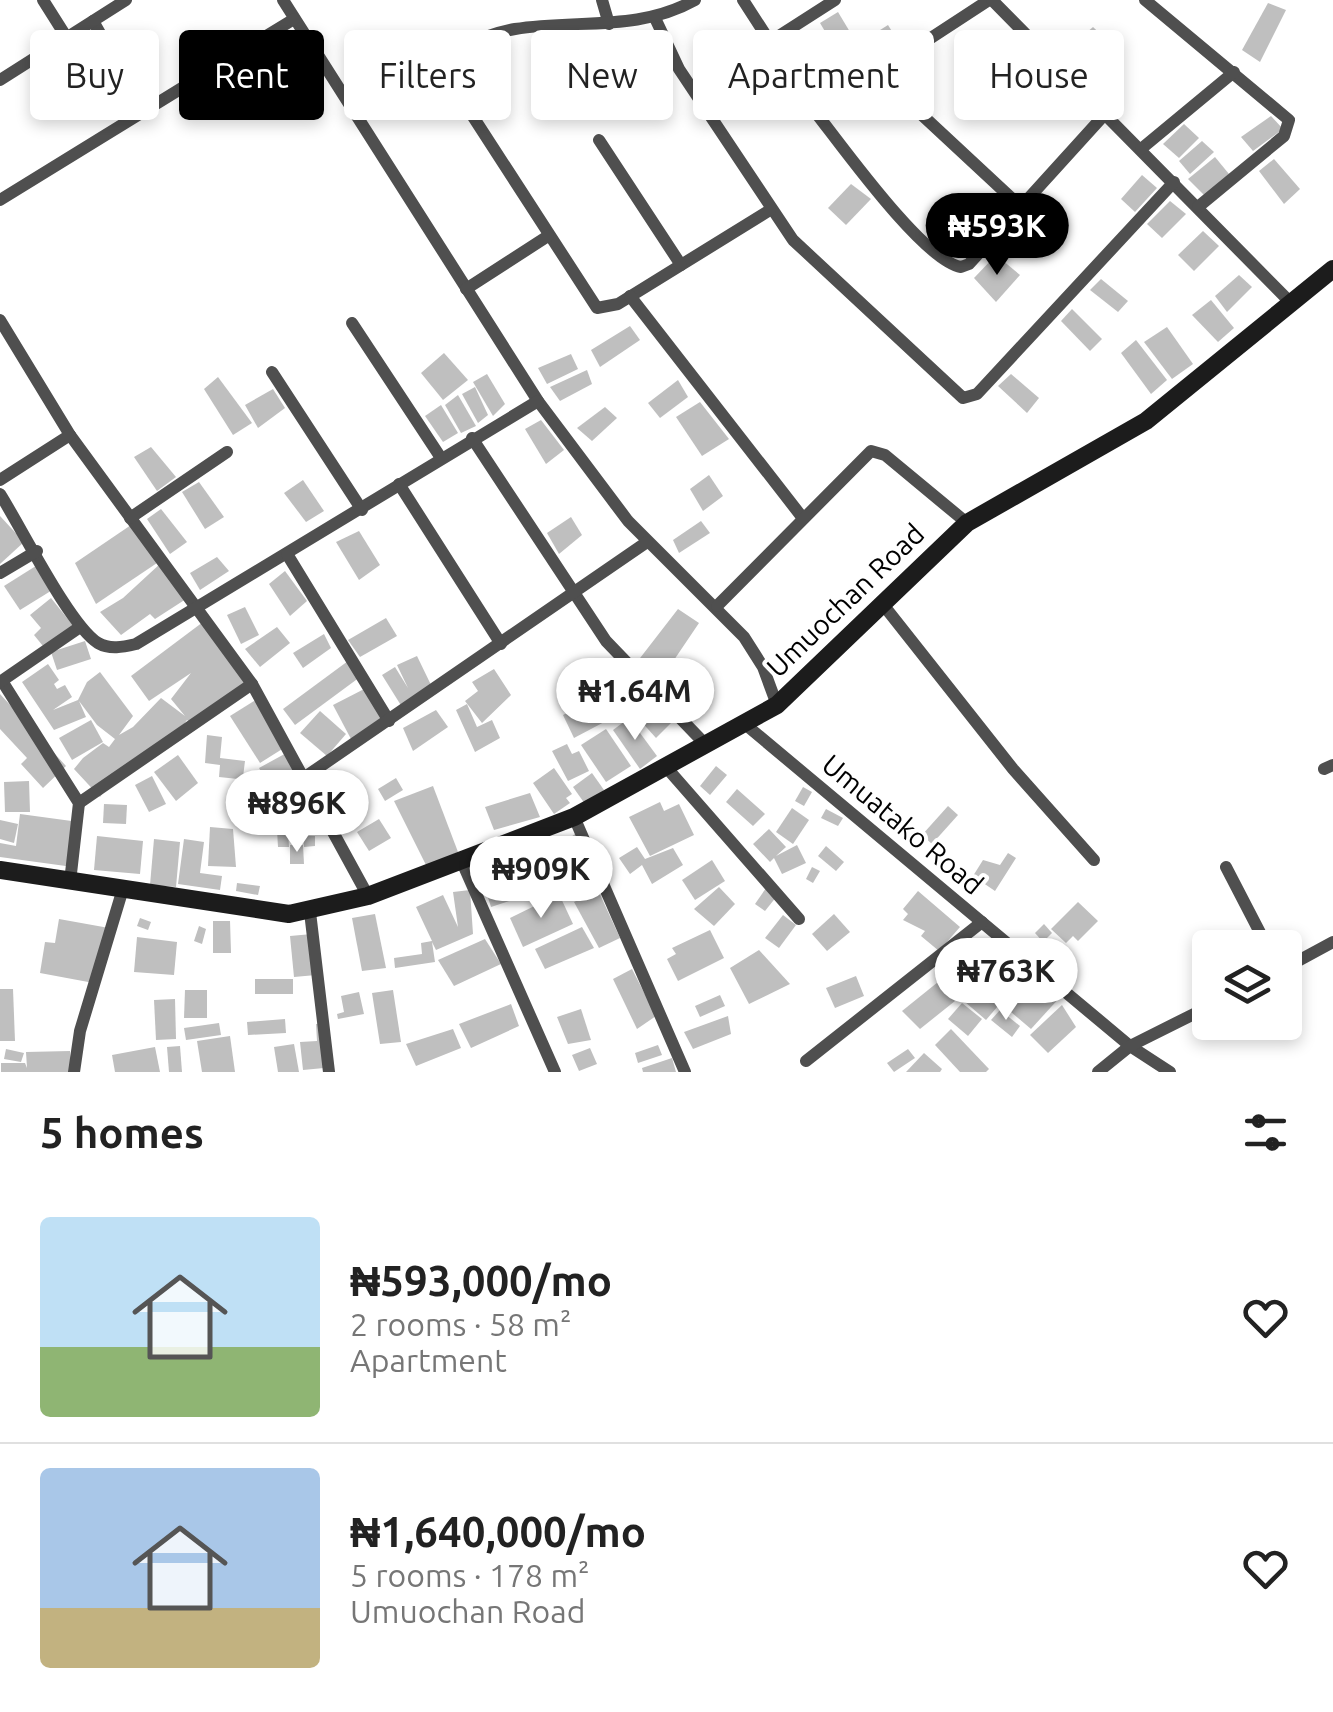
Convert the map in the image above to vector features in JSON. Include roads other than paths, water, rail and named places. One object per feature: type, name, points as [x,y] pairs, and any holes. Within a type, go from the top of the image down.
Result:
[{"type":"street","points":[[43,0],[63,30]]},
{"type":"street","points":[[79,30],[126,0]]},
{"type":"street","points":[[283,0],[344,100]]},
{"type":"street","points":[[602,0],[609,24]]},
{"type":"street","points":[[511,31],[655,18],[695,0]]},
{"type":"street","points":[[743,0],[764,30]]},
{"type":"street","points":[[789,30],[835,0]]},
{"type":"street","points":[[934,38],[990,0],[1021,30]]},
{"type":"street","points":[[1145,0],[1284,112],[1289,127],[1284,136],[1198,207]]},
{"type":"street","points":[[655,18],[680,69],[770,210],[816,265],[963,398],[970,400],[1174,182]]},
{"type":"street","points":[[159,102],[294,19]]},
{"type":"street","points":[[92,21],[97,30]]},
{"type":"street","points":[[0,80],[30,61]]},
{"type":"street","points":[[1141,149],[1234,72]]},
{"type":"street","points":[[0,200],[129,120]]},
{"type":"street","points":[[357,120],[538,401],[647,542],[717,606],[763,667],[777,705]]},
{"type":"street","points":[[474,120],[597,308],[605,310],[630,296],[770,210]]},
{"type":"street","points":[[821,120],[873,187],[951,266],[969,264],[1101,120]]},
{"type":"street","points":[[927,120],[1021,207]]},
{"type":"street","points":[[1112,120],[1292,304]]},
{"type":"street","points":[[598,140],[682,265]]},
{"type":"street","points":[[466,290],[548,236]]},
{"type":"street","name":"Umuochan Road","points":[[0,870],[265,913],[310,912],[368,896],[574,818],[777,705],[968,523],[1146,421],[1333,269]]},
{"type":"street","points":[[630,296],[802,517]]},
{"type":"street","points":[[0,320],[70,434],[252,684],[368,896]]},
{"type":"street","points":[[352,322],[441,458]]},
{"type":"street","points":[[272,372],[362,510]]},
{"type":"street","points":[[0,494],[80,627],[100,645],[117,648],[136,644],[538,401]]},
{"type":"street","points":[[0,480],[70,434]]},
{"type":"street","points":[[472,438],[606,642],[706,746]]},
{"type":"street","points":[[717,606],[871,451],[879,450],[968,523]]},
{"type":"street","points":[[130,518],[227,452]]},
{"type":"street","points":[[399,484],[501,644]]},
{"type":"street","points":[[305,776],[647,542]]},
{"type":"street","points":[[0,573],[36,550]]},
{"type":"street","points":[[287,554],[389,721]]},
{"type":"street","points":[[881,602],[1003,757],[1094,860]]},
{"type":"street","points":[[70,882],[78,803],[1,682],[80,627]]},
{"type":"street","points":[[78,803],[252,684]]},
{"type":"street","name":"Umuatako Road","points":[[746,725],[1130,1046],[1170,1072]]},
{"type":"street","points":[[666,767],[799,919]]},
{"type":"street","points":[[574,818],[685,1072]]},
{"type":"street","points":[[462,862],[556,1072]]},
{"type":"street","points":[[1226,867],[1259,930]]},
{"type":"street","points":[[74,1072],[80,1031],[122,892]]},
{"type":"street","points":[[310,912],[329,1072]]},
{"type":"street","points":[[806,1061],[982,922]]},
{"type":"street","points":[[1302,959],[1333,942]]},
{"type":"street","points":[[1098,1072],[1130,1046],[1192,1015]]}]
